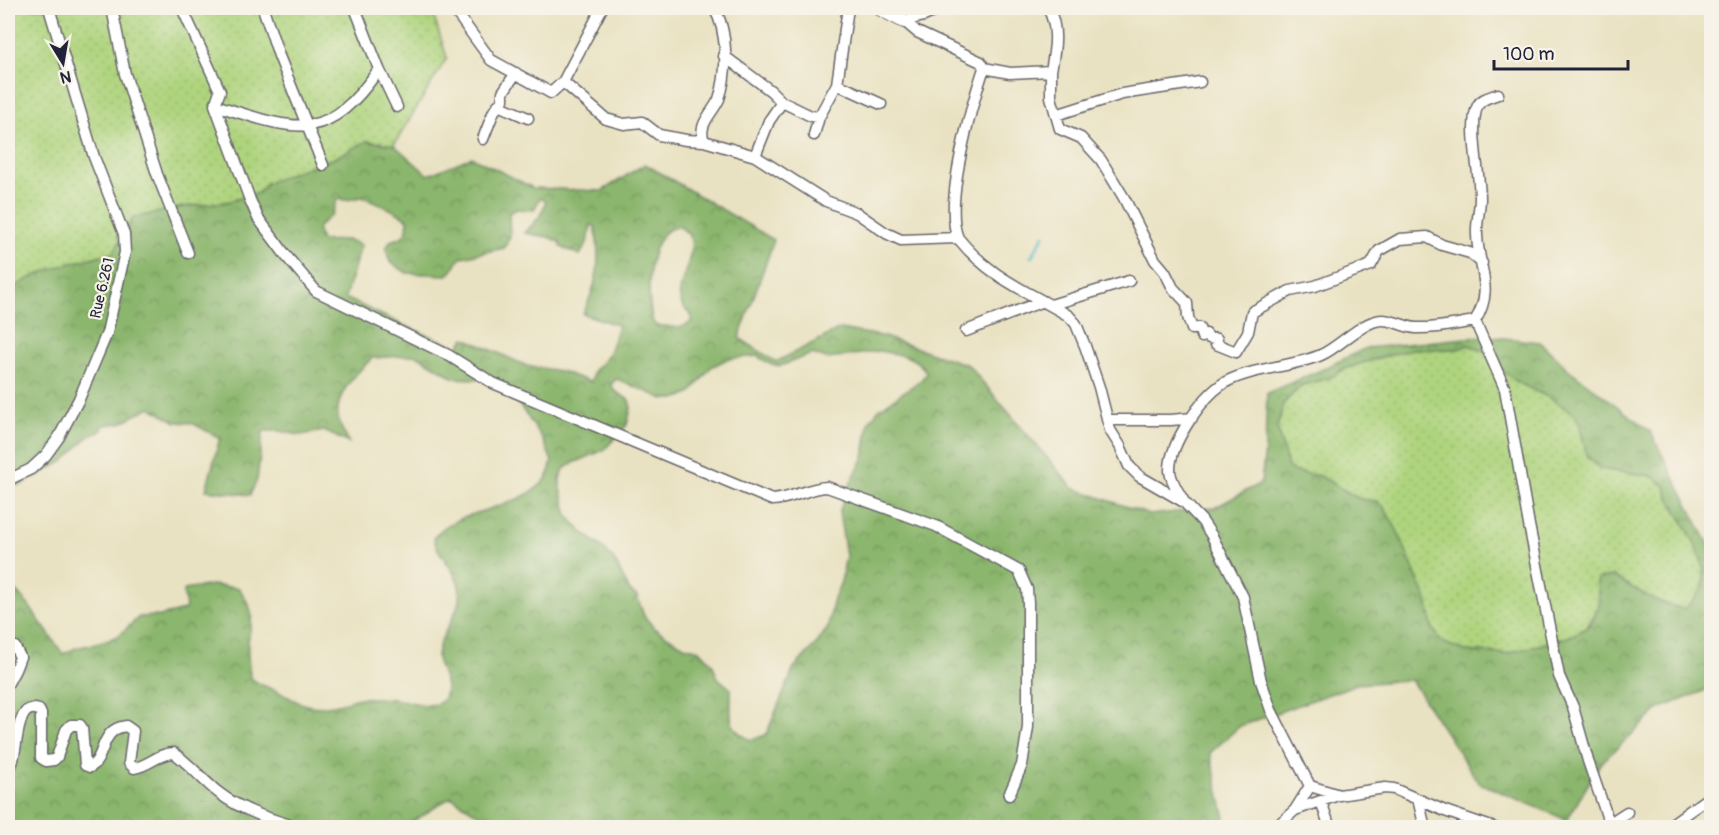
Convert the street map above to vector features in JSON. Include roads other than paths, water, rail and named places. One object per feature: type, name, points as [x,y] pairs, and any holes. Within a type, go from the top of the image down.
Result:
[{"type":"street","name":"Rue 6.261","points":[[8,480],[31,469],[46,455],[59,437],[79,399],[107,333],[126,244],[94,158],[49,8]]},
{"type":"street","points":[[112,8],[125,74],[157,174],[188,253]]},
{"type":"street","points":[[182,8],[220,91],[215,105],[258,218],[286,257],[316,291],[448,355],[493,382],[772,500],[784,500],[808,490],[826,487],[936,526],[1019,571],[1026,589],[1028,603],[1028,727],[1022,765],[1009,795]]},
{"type":"street","points":[[263,8],[279,56],[323,165]]},
{"type":"street","points":[[355,8],[396,107]]},
{"type":"street","points":[[453,8],[491,60],[551,93],[563,82],[602,8]]},
{"type":"street","points":[[704,141],[703,126],[715,107],[722,87],[723,29],[714,8]]},
{"type":"street","points":[[814,135],[819,117],[837,84],[848,8]]},
{"type":"street","points":[[879,8],[904,21],[917,32],[981,62],[984,68],[969,115],[955,193],[952,218],[958,238],[994,274],[1069,316],[1076,324],[1099,387],[1110,430],[1130,466],[1139,476],[1184,502]]},
{"type":"street","points":[[904,21],[942,8]]},
{"type":"street","points":[[1048,8],[1056,30],[1051,71],[1052,97],[1060,129],[1081,138],[1101,160],[1124,198],[1155,260],[1165,272],[1173,288],[1187,303],[1192,329],[1198,328],[1202,337],[1206,334],[1209,338],[1217,339],[1216,344],[1236,352],[1248,332],[1252,312],[1290,291],[1315,286],[1371,265],[1379,251],[1400,239],[1427,237],[1442,245],[1470,253],[1482,263]]},
{"type":"street","points":[[724,56],[782,102],[811,116],[819,117]]},
{"type":"street","points":[[984,68],[1010,73],[1051,71]]},
{"type":"street","points":[[215,105],[289,126],[322,123],[334,118],[351,105],[362,94],[379,69]]},
{"type":"street","points":[[483,139],[498,105],[503,100],[503,92],[516,73]]},
{"type":"street","points":[[563,82],[606,120],[624,124],[642,122],[659,135],[704,141],[755,156],[819,197],[857,213],[886,233],[901,240],[958,238]]},
{"type":"street","points":[[1056,115],[1122,94],[1200,82]]},
{"type":"street","points":[[837,84],[881,104]]},
{"type":"street","points":[[1475,321],[1482,309],[1486,284],[1477,235],[1480,200],[1475,151],[1475,121],[1477,106],[1483,99],[1498,94]]},
{"type":"street","points":[[755,156],[769,121],[782,102]]},
{"type":"street","points":[[498,105],[528,118]]},
{"type":"street","points":[[966,331],[1047,303],[1129,281]]},
{"type":"street","points":[[1339,795],[1310,786],[1271,710],[1264,694],[1244,597],[1212,536],[1202,521],[1184,502],[1172,479],[1170,467],[1173,452],[1192,418],[1225,383],[1324,353],[1372,322],[1389,320],[1416,328],[1440,327],[1475,321]]},
{"type":"street","points":[[1475,321],[1505,389],[1559,676],[1573,706],[1588,761],[1611,825],[1627,812]]},
{"type":"street","points":[[1107,420],[1192,418]]},
{"type":"street","points":[[8,644],[15,647],[20,657],[8,683]]},
{"type":"street","points":[[8,771],[13,764],[20,720],[27,710],[39,710],[41,714],[41,758],[46,761],[57,757],[66,730],[76,724],[82,728],[85,765],[93,766],[107,738],[117,728],[126,726],[133,731],[129,763],[134,768],[143,766],[163,755],[174,753],[195,769],[219,794],[243,807],[300,828]]},
{"type":"street","points":[[1275,828],[1295,810],[1310,786]]},
{"type":"street","points":[[1295,810],[1339,795],[1385,788],[1494,828]]},
{"type":"street","points":[[1666,828],[1712,795]]},
{"type":"street","points":[[1418,799],[1425,828]]},
{"type":"street","points":[[1321,801],[1329,828]]},
{"type":"waterway","points":[[1031,257],[1044,235]]}]
